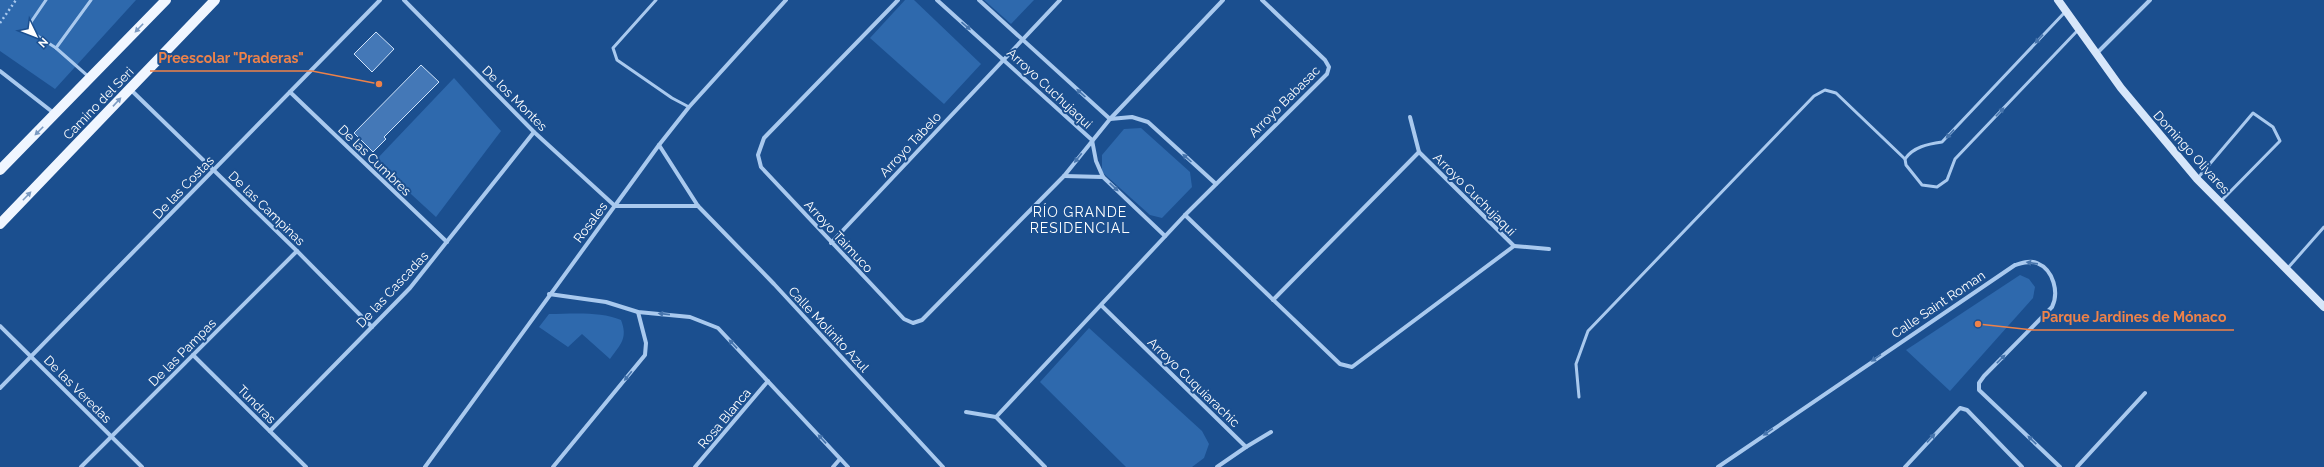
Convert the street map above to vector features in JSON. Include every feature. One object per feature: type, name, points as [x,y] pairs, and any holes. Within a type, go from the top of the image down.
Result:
[{"type":"main road","name":"Camino del Seri","points":[[0,170],[166,0]]},
{"type":"main road","name":"Camino del Seri","points":[[0,224],[215,0]]},
{"type":"main road","name":"Domingo Olivares","points":[[2058,0],[2121,88],[2197,179],[2324,307]]},
{"type":"street","name":"De las Costas","points":[[0,388],[380,0]]},
{"type":"street","name":"De los Montes","points":[[404,0],[534,132],[615,206]]},
{"type":"street","name":"Rosales","points":[[425,467],[549,294],[659,145],[690,107],[786,0]]},
{"type":"street","name":"Arroyo Taimuco","points":[[898,0],[764,138],[758,155],[761,167],[904,319],[910,322],[918,322],[1064,176],[1110,119]]},
{"type":"street","name":"Arroyo Cuchujaqui","points":[[937,0],[1092,140],[1096,161],[1103,177],[1165,236]]},
{"type":"street","name":"Arroyo Cuchujaqui","points":[[979,0],[1110,119],[1132,117],[1141,118],[1148,122],[1216,184]]},
{"type":"street","name":"Arroyo Tabelo","points":[[832,243],[1060,0]]},
{"type":"street","points":[[1110,119],[1223,0]]},
{"type":"street","name":"Arroyo Babasac","points":[[1185,215],[1329,71],[1325,60],[1262,0]]},
{"type":"street","points":[[2096,54],[2150,0]]},
{"type":"street","points":[[0,71],[55,114]]},
{"type":"street","name":"De las Campinas","points":[[129,88],[297,251],[372,327]]},
{"type":"street","name":"De las Cumbres","points":[[290,92],[447,242]]},
{"type":"street","points":[[1410,117],[1419,152]]},
{"type":"street","name":"De las Cascadas","points":[[270,431],[410,288],[534,132]]},
{"type":"street","name":"Calle Molinito Azul","points":[[659,145],[698,206],[774,284],[943,467]]},
{"type":"street","name":"Arroyo Cuchujaqui","points":[[1185,215],[1273,300],[1340,364],[1352,367],[1514,246],[1419,152],[1273,300]]},
{"type":"street","points":[[1064,176],[1103,177]]},
{"type":"street","points":[[615,206],[698,206]]},
{"type":"street","points":[[996,417],[1102,306],[1185,215]]},
{"type":"street","points":[[1514,246],[1549,249]]},
{"type":"street","name":"De las Pampas","points":[[81,467],[297,251]]},
{"type":"street","name":"Calle Saint Roman","points":[[1718,467],[2015,265],[2028,262],[2038,263],[2048,272],[2056,286],[2056,300],[2052,307],[1984,376],[1979,383],[1979,390],[2060,467]]},
{"type":"street","points":[[549,294],[606,302],[638,312],[690,317],[718,328],[848,467]]},
{"type":"street","name":"Arroyo Cuquiarachic","points":[[1102,306],[1246,447]]},
{"type":"street","points":[[553,467],[645,355],[646,343],[638,312]]},
{"type":"street","name":"De las Veredas","points":[[0,326],[142,467]]},
{"type":"street","name":"Tundras","points":[[193,355],[306,467]]},
{"type":"street","name":"Rosa Blanca","points":[[695,467],[768,381]]},
{"type":"street","points":[[2077,467],[2145,393]]},
{"type":"street","points":[[1905,467],[1960,408],[1966,410],[2022,467]]},
{"type":"street","points":[[966,412],[996,417],[1045,467]]},
{"type":"street","points":[[1217,467],[1271,432]]},
{"type":"street","points":[[833,467],[840,458]]},
{"type":"lane","points":[[46,0],[31,22],[33,32],[56,48],[90,78]]},
{"type":"lane","points":[[56,48],[91,0]]},
{"type":"lane","points":[[656,0],[613,48],[617,60],[672,98],[690,107]]},
{"type":"lane","points":[[1905,159],[1915,149],[1942,142],[2066,11]]},
{"type":"lane","points":[[1579,397],[1576,364],[1588,331],[1814,96],[1825,90],[1836,93],[1905,159],[1906,165],[1922,185],[1937,187],[1947,180],[1955,159],[2079,30]]},
{"type":"lane","points":[[2197,179],[2253,113],[2273,127],[2280,141],[2220,202]]},
{"type":"lane","points":[[2286,269],[2324,227]]},
{"type":"path","points":[[0,23],[16,0]]},
{"type":"shaded area","points":[[0,0],[136,0],[55,89],[0,51]]},
{"type":"shaded area","points":[[905,0],[914,0],[981,64],[944,104],[870,38]]},
{"type":"shaded area","points":[[984,0],[1034,0],[1011,24]]},
{"type":"shaded area","points":[[454,78],[501,131],[436,217],[375,161]]},
{"type":"shaded area","points":[[1141,128],[1190,172],[1192,187],[1162,218],[1150,215],[1102,172],[1102,155],[1124,129]]},
{"type":"shaded area","points":[[2020,275],[2029,279],[2035,287],[2033,298],[1950,391],[1906,350]]},
{"type":"shaded area","points":[[549,314],[595,314],[613,317],[621,320],[624,332],[622,341],[610,359],[582,334],[568,347],[539,327]]},
{"type":"shaded area","points":[[1089,328],[1202,431],[1209,444],[1204,458],[1192,467],[1126,467],[1040,382]]},
{"type":"building","points":[[376,32],[394,49],[372,72],[354,54]]},
{"type":"building","points":[[421,65],[439,82],[384,137],[386,139],[373,152],[354,133]]},
{"type":"place","name":"Preescolar \"Praderas\"","points":[[379,84]]},
{"type":"place","name":"Parque Jardines de Mónaco","points":[[1978,324]]},
{"type":"district","name":"RÍO GRANDE RESIDENCIAL","points":[[1080,220]]}]
